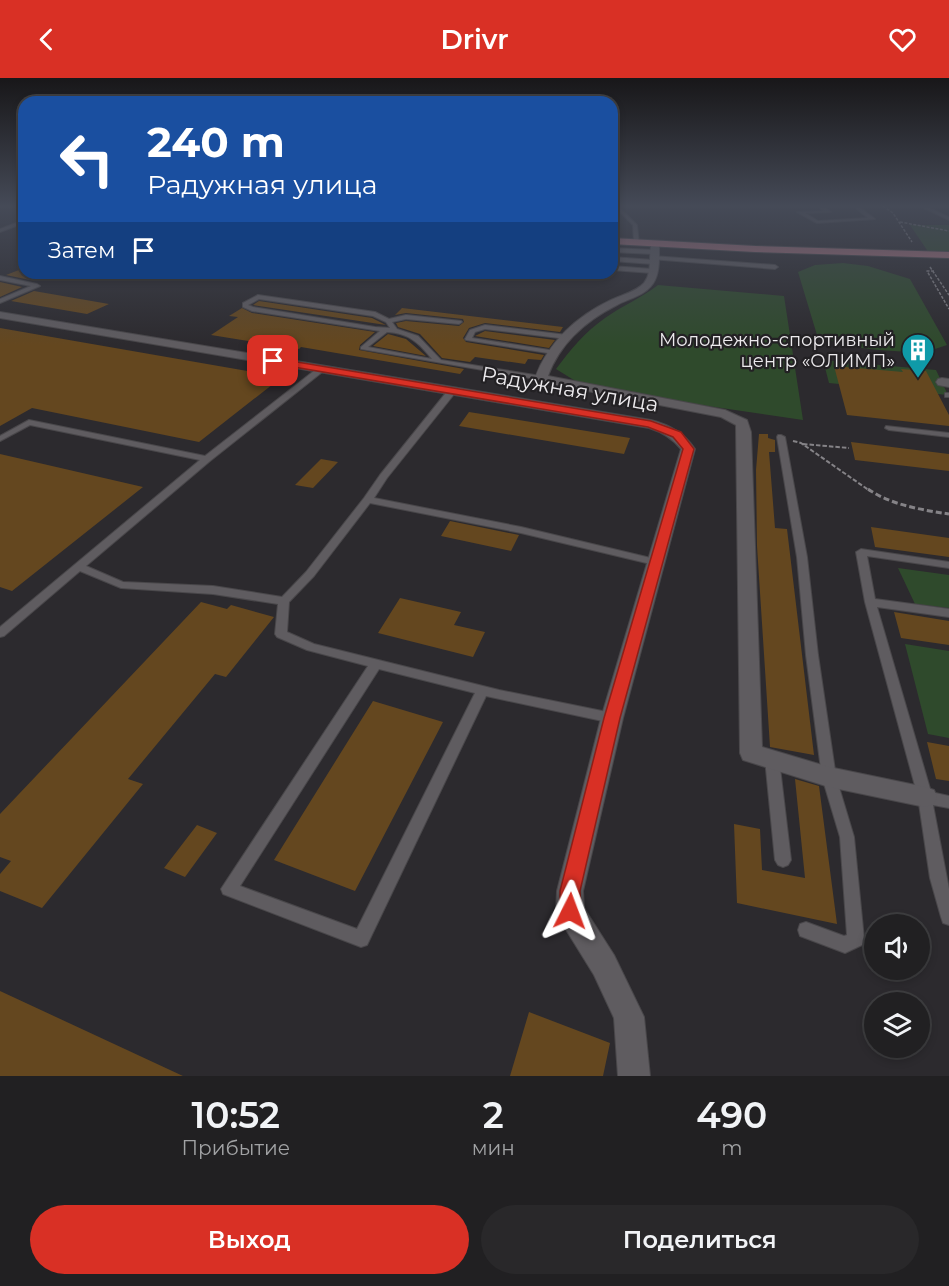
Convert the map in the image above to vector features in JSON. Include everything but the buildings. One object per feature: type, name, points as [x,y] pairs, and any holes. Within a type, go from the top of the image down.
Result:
[{"type":"main road","points":[[648,253],[654,258],[949,255]]},
{"type":"street","points":[[654,258],[651,280],[644,287],[590,315],[554,352],[541,378],[725,414],[742,423],[752,753],[829,777],[925,797]]},
{"type":"street","name":"Радужная улица","points":[[0,315],[651,424],[677,434],[688,449],[612,718],[570,891],[570,911],[604,965],[629,1017],[634,1076]]},
{"type":"lane","points":[[626,253],[654,258]]},
{"type":"lane","points":[[618,267],[654,258]]},
{"type":"lane","points":[[618,259],[654,258],[775,267]]},
{"type":"lane","points":[[0,278],[37,286],[0,301]]},
{"type":"lane","points":[[395,330],[388,321],[375,314],[258,297],[245,304],[252,309],[412,333],[424,342],[439,362]]},
{"type":"lane","points":[[388,321],[406,317],[459,322]]},
{"type":"lane","points":[[554,352],[468,339],[472,331],[485,327],[567,337]]},
{"type":"lane","points":[[385,330],[363,348],[541,378]]},
{"type":"lane","points":[[0,633],[207,459],[322,369]]},
{"type":"lane","points":[[453,391],[383,477],[368,500],[310,574],[284,601],[281,634],[311,647],[482,691],[612,718]]},
{"type":"lane","points":[[0,439],[29,422],[207,459]]},
{"type":"lane","points":[[889,428],[949,435]]},
{"type":"lane","points":[[781,437],[802,557],[812,655],[829,777],[847,837],[856,939],[845,945],[806,930]]},
{"type":"lane","points":[[368,500],[521,530],[656,562]]},
{"type":"lane","points":[[949,565],[861,552],[870,602],[925,797],[944,879],[949,917]]},
{"type":"lane","points":[[80,567],[121,585],[213,590],[284,601]]},
{"type":"lane","points":[[870,602],[949,613]]},
{"type":"lane","points":[[376,664],[229,889],[361,939],[482,691]]},
{"type":"lane","points":[[772,759],[783,860]]},
{"type":"lane","points":[[925,797],[949,802]]},
{"type":"path","points":[[921,255],[949,295]]},
{"type":"path","points":[[934,271],[927,272],[949,309]]},
{"type":"path","points":[[781,437],[801,443],[849,448]]},
{"type":"path","points":[[801,443],[878,496],[922,510],[949,514]]},
{"type":"green space","points":[[843,263],[868,266],[910,279],[947,345],[923,353],[879,350],[845,346],[817,335],[798,272],[815,265]]},
{"type":"green space","points":[[658,285],[784,296],[803,420],[701,405],[577,382],[556,369],[579,341],[598,323]]},
{"type":"green space","points":[[823,360],[936,370],[948,395],[829,383]]},
{"type":"green space","points":[[898,568],[949,575],[949,608],[915,604]]},
{"type":"green space","points":[[905,644],[949,651],[949,738],[928,734]]},
{"type":"place","name":"Молодежно-спортивный центр «ОЛИМП»","points":[[918,379]]},
{"type":"route","points":[[273,361],[651,424],[677,434],[688,449],[612,718],[570,891],[570,911]]}]
